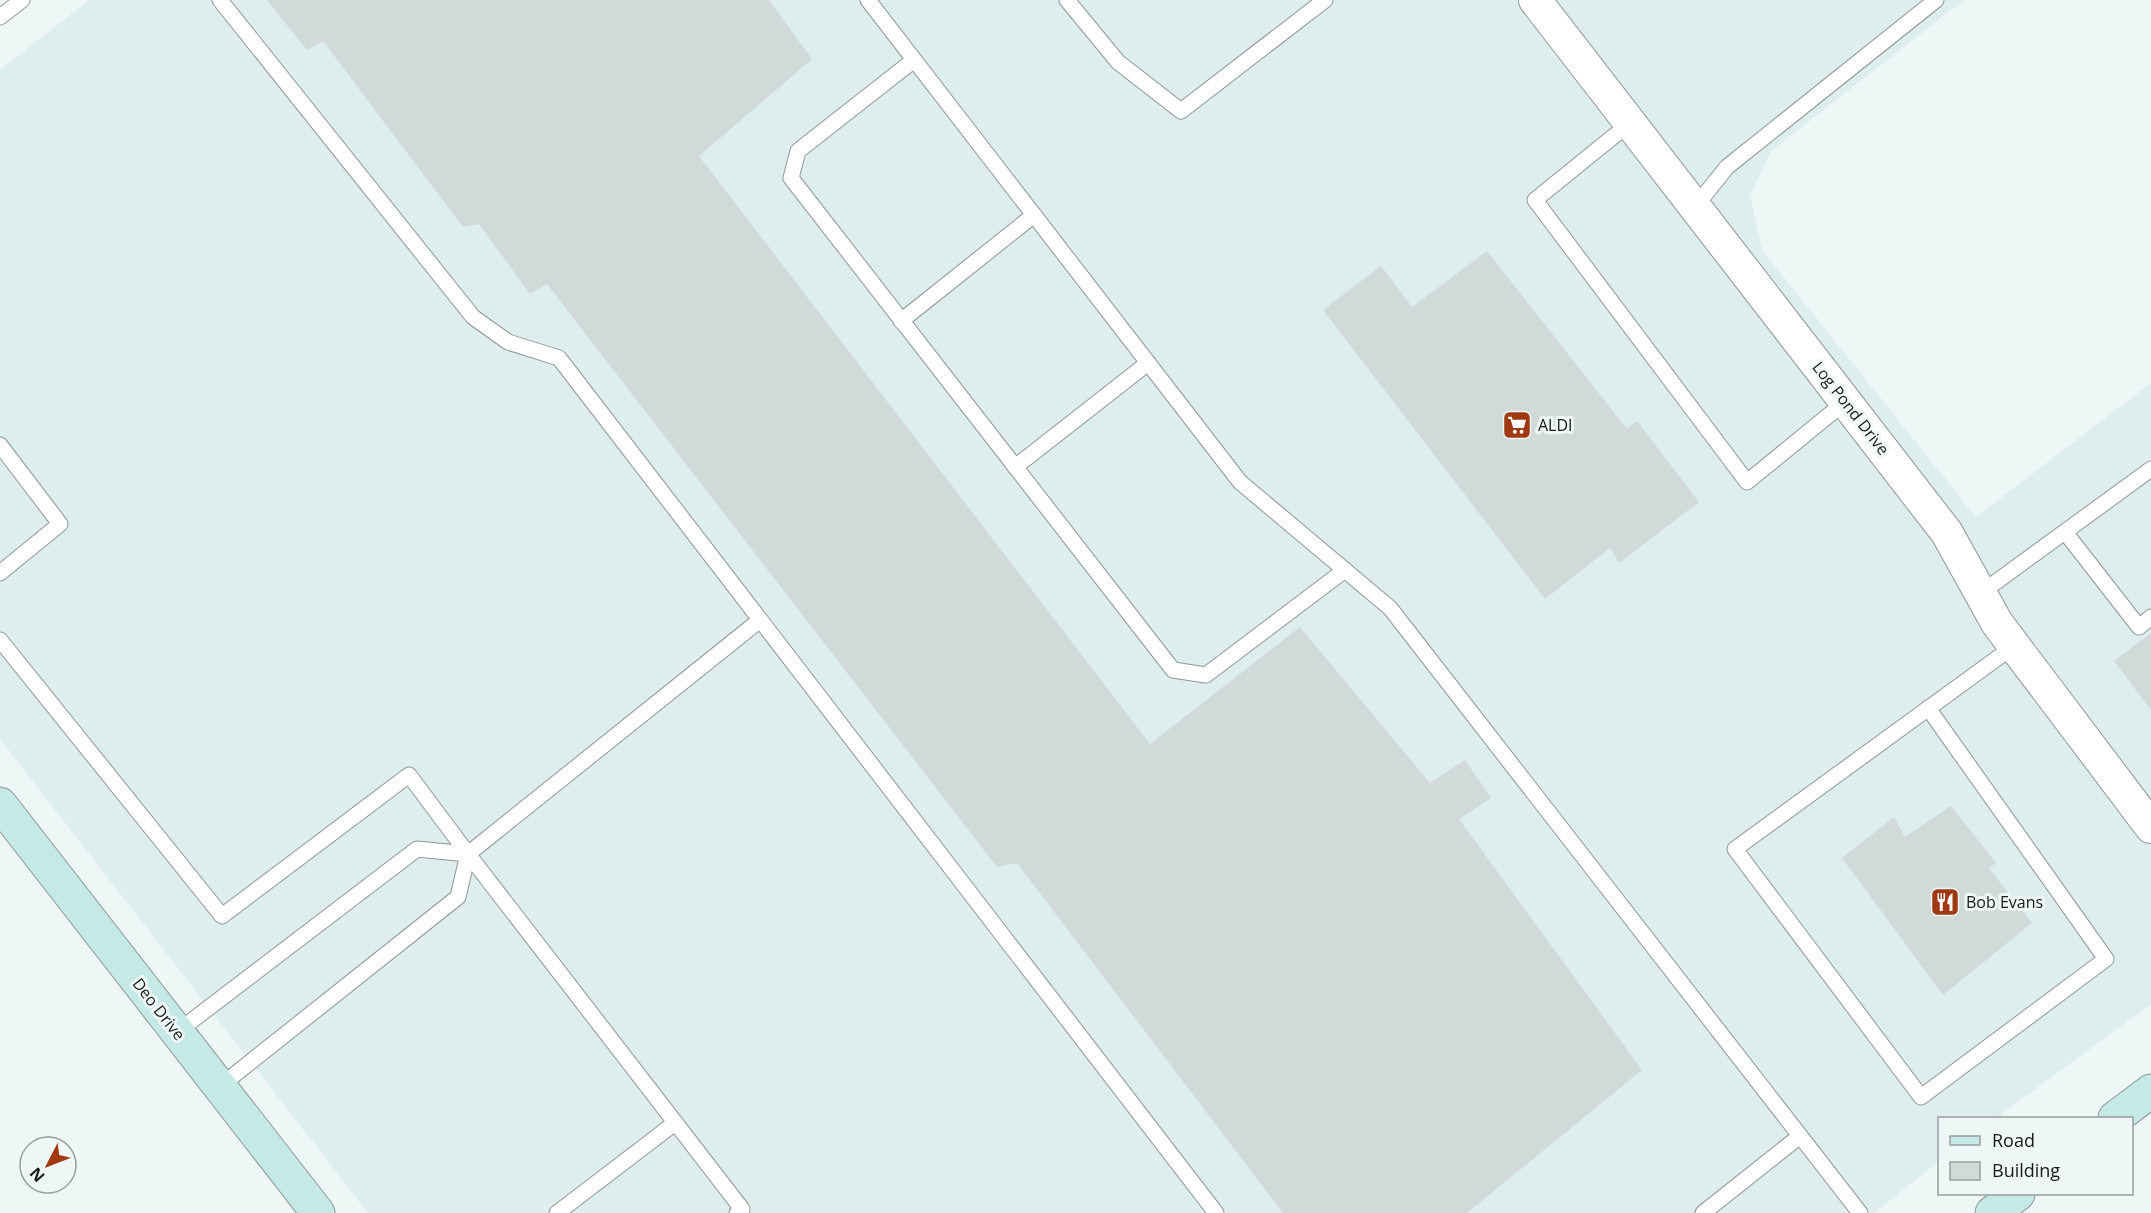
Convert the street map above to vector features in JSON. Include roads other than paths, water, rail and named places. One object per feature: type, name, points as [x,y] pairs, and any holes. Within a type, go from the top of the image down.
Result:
[{"type":"street","name":"Log Pond Drive","points":[[1535,0],[1947,533],[1997,623],[2151,827]]},
{"type":"street","name":"Deo Drive","points":[[0,804],[318,1213]]},
{"type":"street","points":[[2118,1117],[2151,1091]]},
{"type":"street","points":[[1992,1213],[2017,1195]]},
{"type":"lane","points":[[0,16],[22,0]]},
{"type":"lane","points":[[220,0],[473,317],[508,342],[559,358],[1216,1213]]},
{"type":"lane","points":[[868,0],[1240,482],[1390,608],[1860,1213]]},
{"type":"lane","points":[[1067,0],[1118,62],[1181,111],[1324,0]]},
{"type":"lane","points":[[1695,207],[1727,167],[1936,0]]},
{"type":"lane","points":[[914,60],[798,151],[791,178],[1173,670],[1206,675],[1345,570]]},
{"type":"lane","points":[[1630,123],[1535,200],[1747,482],[1845,402]]},
{"type":"lane","points":[[901,321],[1034,215]]},
{"type":"lane","points":[[1015,467],[1148,363]]},
{"type":"lane","points":[[0,445],[60,524],[0,573]]},
{"type":"lane","points":[[1981,593],[2151,469]]},
{"type":"lane","points":[[2065,532],[2139,627],[2151,617]]},
{"type":"lane","points":[[219,1087],[458,897],[468,854],[760,620]]},
{"type":"lane","points":[[0,640],[222,916],[409,775],[742,1209],[737,1213]]},
{"type":"lane","points":[[1928,708],[2106,959],[1921,1097],[1735,849],[1928,708],[2014,646]]},
{"type":"lane","points":[[177,1032],[417,849],[468,854]]},
{"type":"lane","points":[[557,1213],[675,1123]]},
{"type":"lane","points":[[1703,1213],[1800,1136]]},
{"type":"place","name":"ALDI","points":[[1517,425]]},
{"type":"place","name":"Bob Evans","points":[[1945,902]]}]
